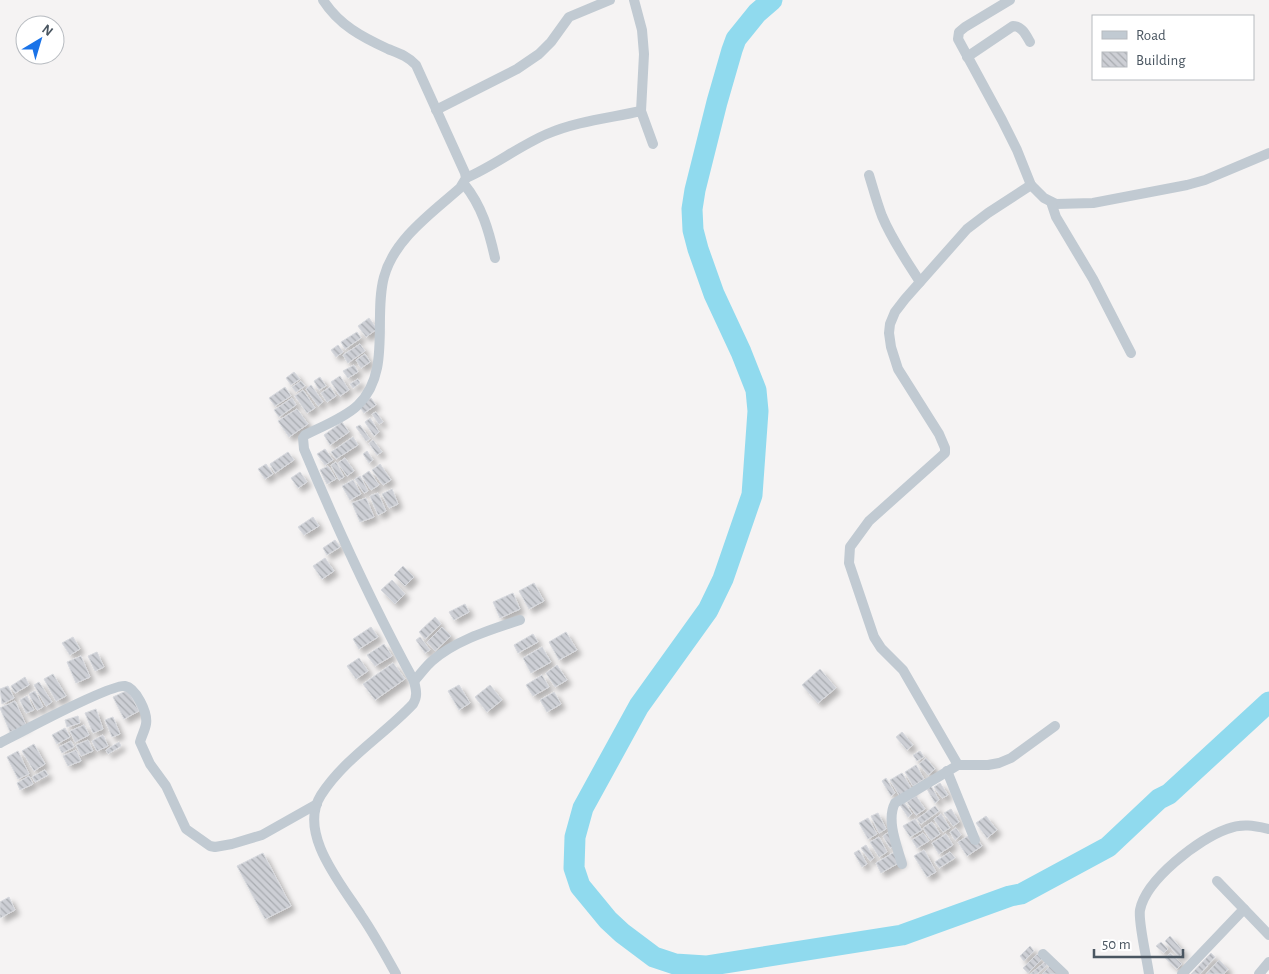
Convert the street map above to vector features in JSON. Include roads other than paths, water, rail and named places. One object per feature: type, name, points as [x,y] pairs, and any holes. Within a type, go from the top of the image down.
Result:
[{"type":"street","points":[[323,0],[334,15],[351,30],[413,61],[465,173],[465,181],[485,219],[495,258]]},
{"type":"street","points":[[436,110],[517,69],[539,54],[551,42],[569,17],[610,0]]},
{"type":"street","points":[[634,0],[642,30],[644,54],[641,111],[653,144]]},
{"type":"street","points":[[1010,0],[959,32],[958,39],[1002,120],[1031,185],[1050,202],[1068,205],[1093,203],[1187,185],[1205,180],[1269,152]]},
{"type":"street","points":[[967,56],[1013,26],[1022,28],[1030,42]]},
{"type":"street","points":[[396,974],[369,927],[323,856],[317,840],[315,824],[317,804],[320,796],[346,765],[413,704],[416,699],[416,690],[414,681],[374,606],[334,521],[304,449],[303,438],[305,435],[352,410],[364,398],[376,370],[379,357],[381,294],[384,276],[391,261],[410,234],[465,181],[545,135],[563,128],[641,111]]},
{"type":"street","points":[[869,174],[881,214],[887,227],[920,282]]},
{"type":"street","points":[[958,765],[903,670],[881,648],[874,637],[849,562],[850,547],[869,521],[945,453],[945,448],[939,434],[898,369],[889,333],[890,324],[895,312],[967,230],[988,213],[1031,185]]},
{"type":"street","points":[[1050,202],[1056,217],[1093,278],[1131,353]]},
{"type":"street","points":[[414,681],[432,662],[458,644],[520,620]]},
{"type":"street","points":[[0,743],[65,710],[114,688],[123,686],[130,688],[141,702],[146,713],[146,724],[140,742],[150,764],[162,778],[186,829],[205,844],[215,847],[262,835],[317,804]]},
{"type":"street","points":[[902,864],[893,832],[892,808],[900,799],[958,765],[979,766],[998,764],[1027,748],[1055,726]]},
{"type":"street","points":[[947,771],[975,840]]},
{"type":"street","points":[[1149,974],[1139,916],[1145,895],[1151,886],[1182,857],[1205,840],[1228,828],[1242,825],[1269,828]]},
{"type":"street","points":[[1218,880],[1269,936]]},
{"type":"street","points":[[1182,974],[1244,909]]},
{"type":"street","points":[[1043,954],[1064,974]]},
{"type":"street","points":[[1258,974],[1269,962]]},
{"type":"waterway","points":[[772,0],[757,13],[736,39],[717,102],[692,209],[693,230],[698,249],[714,294],[756,390],[758,411],[752,495],[723,579],[708,610],[639,706],[583,808],[575,837],[574,868],[580,886],[608,920],[622,933],[654,957],[675,964],[706,966],[902,935],[1010,896],[1021,894],[1108,847],[1159,799],[1169,794],[1269,702]]}]
